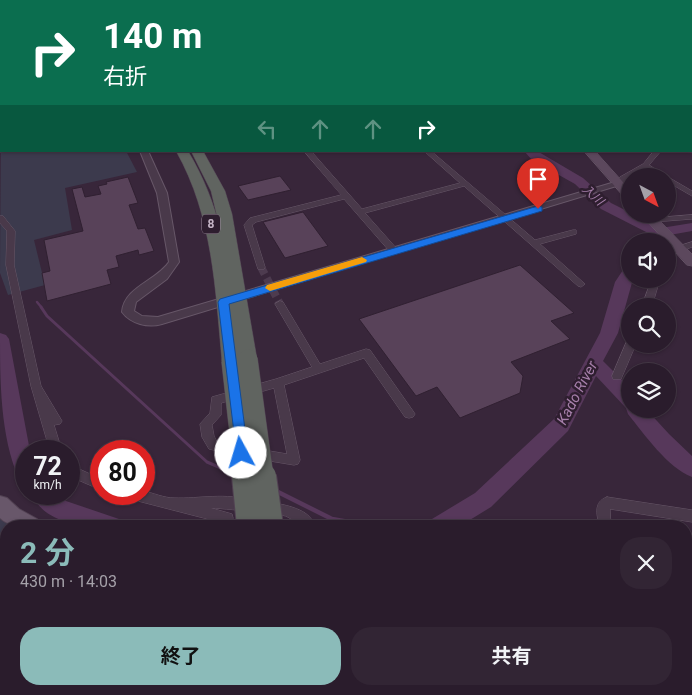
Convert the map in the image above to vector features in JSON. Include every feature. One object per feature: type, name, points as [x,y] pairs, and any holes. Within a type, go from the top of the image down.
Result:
[{"type":"highway","name":"8","points":[[183,152],[204,194],[231,299]]},
{"type":"highway","name":"8","points":[[198,152],[218,191],[225,214],[231,299],[269,520]]},
{"type":"highway","name":"8","points":[[240,360],[249,520]]},
{"type":"main road","points":[[139,0],[157,0]]},
{"type":"main road","points":[[590,152],[621,187]]},
{"type":"main road","points":[[657,223],[683,246],[692,262]]},
{"type":"main road","points":[[0,505],[19,520]]},
{"type":"street","points":[[692,52],[692,57]]},
{"type":"street","points":[[144,152],[162,192],[174,262],[168,272],[158,281],[133,295],[128,303],[128,312],[134,319],[143,322],[158,320],[231,299],[618,184],[645,165],[657,152]]},
{"type":"street","points":[[308,152],[394,251]]},
{"type":"street","points":[[428,152],[581,284]]},
{"type":"street","points":[[645,165],[650,168]]},
{"type":"street","points":[[360,212],[464,184]]},
{"type":"street","points":[[676,184],[692,194]]},
{"type":"street","points":[[261,267],[248,226],[253,220],[346,196]]},
{"type":"street","points":[[676,218],[692,217]]},
{"type":"street","points":[[0,218],[11,232],[10,265],[36,386],[53,440]]},
{"type":"street","points":[[534,243],[573,232]]},
{"type":"street","points":[[280,304],[318,369]]},
{"type":"street","points":[[278,383],[294,460],[213,446],[208,437],[206,424],[215,414],[216,400],[278,383],[366,353],[409,414]]},
{"type":"street","points":[[617,376],[626,353]]},
{"type":"street","points":[[36,386],[56,421]]},
{"type":"street","points":[[155,500],[227,518]]},
{"type":"street","points":[[172,504],[234,503],[288,511],[304,520]]},
{"type":"street","points":[[605,520],[603,506],[607,503],[692,516]]},
{"type":"shaded area","points":[[1,152],[127,152],[137,172],[65,188],[72,230],[34,240],[45,285],[8,295],[0,273]]},
{"type":"building","points":[[280,176],[291,190],[248,200],[238,186]]},
{"type":"building","points":[[128,177],[138,203],[129,205],[138,229],[145,228],[154,251],[139,255],[138,250],[116,256],[119,267],[107,270],[111,284],[47,301],[42,273],[50,271],[44,240],[83,231],[72,189],[82,187],[85,197],[101,194],[98,186],[107,184],[106,182]]},
{"type":"building","points":[[303,212],[328,246],[285,258],[263,222]]},
{"type":"building","points":[[520,265],[574,313],[551,321],[570,339],[511,362],[523,376],[520,393],[460,418],[437,387],[416,396],[359,319]]},
{"type":"waterway","name":"入川","points":[[531,152],[536,157],[579,181],[606,206],[659,233]]},
{"type":"waterway","name":"Kado River","points":[[659,233],[692,227]]},
{"type":"waterway","name":"Kado River","points":[[450,520],[483,500],[561,425],[609,333],[621,288]]},
{"type":"waterway","points":[[37,302],[42,308]]},
{"type":"waterway","points":[[41,307],[47,316],[207,462],[235,474]]},
{"type":"waterway","name":"Kado River","points":[[0,339],[17,440]]},
{"type":"waterway","points":[[594,363],[621,391]]},
{"type":"waterway","points":[[642,418],[676,455],[692,468]]},
{"type":"waterway","points":[[276,491],[332,519],[338,520]]},
{"type":"waterway","name":"Kado River","points":[[54,505],[59,509],[93,520]]},
{"type":"tunnel","points":[[261,267],[280,304]]},
{"type":"slow traffic","points":[[270,288],[362,260]]},
{"type":"route","points":[[241,453],[224,302],[538,209]]}]
